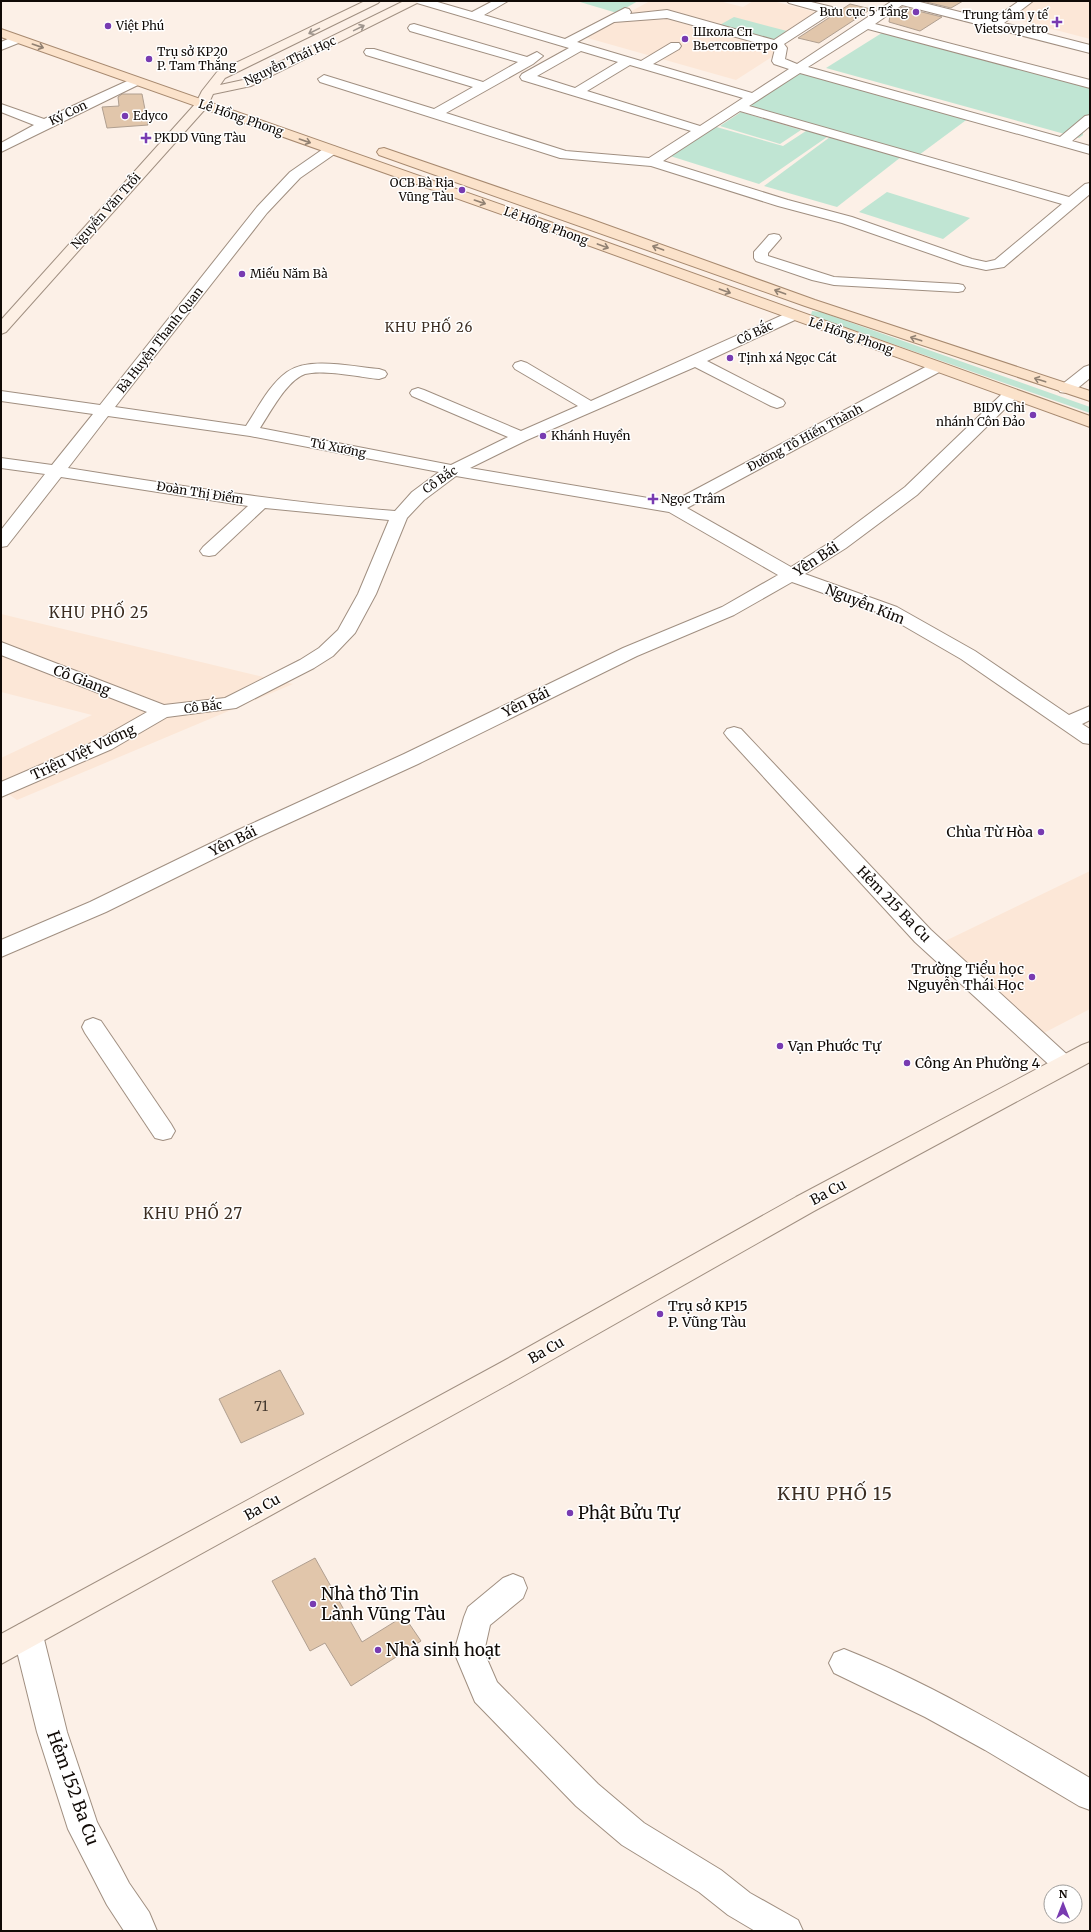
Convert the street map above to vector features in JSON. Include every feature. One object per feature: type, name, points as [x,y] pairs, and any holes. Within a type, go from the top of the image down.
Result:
[{"type":"main road","name":"Nguyễn Thái Học","points":[[205,98],[221,75],[374,1]]},
{"type":"main road","name":"Nguyễn Thái Học","points":[[205,98],[247,83],[413,1]]},
{"type":"main road","name":"Lê Hồng Phong","points":[[1,34],[162,90],[205,98],[230,99]]},
{"type":"main road","points":[[162,90],[180,82]]},
{"type":"main road","name":"Lê Hồng Phong","points":[[194,87],[205,98],[331,150],[537,222],[792,316],[1090,422]]},
{"type":"main road","name":"Nguyễn Văn Trỗi","points":[[1,329],[205,98]]},
{"type":"main road","name":"Lê Hồng Phong","points":[[374,149],[585,222],[810,303],[1090,396]]},
{"type":"main road","points":[[792,316],[810,303]]},
{"type":"main road","name":"Ba Cu","points":[[1,1650],[496,1378],[805,1204],[1090,1051]]},
{"type":"street","points":[[421,1],[753,97]]},
{"type":"street","points":[[474,16],[502,1]]},
{"type":"street","points":[[776,44],[828,10],[793,1]]},
{"type":"street","points":[[652,162],[901,1],[1090,49]]},
{"type":"street","points":[[995,24],[1027,1]]},
{"type":"street","points":[[435,114],[528,61],[639,4]]},
{"type":"street","points":[[613,18],[667,14],[776,44],[781,48],[778,61],[798,68],[1090,150]]},
{"type":"street","points":[[866,25],[1090,84]]},
{"type":"street","points":[[414,28],[528,61]]},
{"type":"street","points":[[1,46],[17,39]]},
{"type":"street","points":[[643,65],[675,46]]},
{"type":"street","points":[[579,47],[526,77],[701,130]]},
{"type":"street","points":[[370,52],[484,86]]},
{"type":"street","points":[[576,92],[628,61]]},
{"type":"street","points":[[324,79],[565,155],[652,162],[783,203],[847,220],[981,265],[999,264],[1090,186]]},
{"type":"street","name":"Ký Con","points":[[1,148],[45,124],[136,81]]},
{"type":"street","points":[[738,107],[1070,202]]},
{"type":"street","points":[[1,108],[45,124]]},
{"type":"street","points":[[1062,142],[1090,119]]},
{"type":"street","name":"Bà Huyện Thanh Quan","points":[[1,542],[262,210],[296,175],[331,150]]},
{"type":"street","points":[[774,238],[761,252],[761,258],[817,278],[844,282],[958,288]]},
{"type":"street","name":"Cô Bắc","points":[[162,711],[229,704],[274,683],[326,652],[346,633],[357,614],[400,516],[418,496],[452,470],[521,437],[695,361],[792,316]]},
{"type":"street","points":[[695,361],[777,403]]},
{"type":"street","points":[[521,366],[590,407]]},
{"type":"street","name":"Đường Tô Hiến Thành","points":[[674,508],[937,367]]},
{"type":"street","points":[[250,431],[283,385],[297,372],[327,370],[379,374]]},
{"type":"street","points":[[1066,388],[1090,370]]},
{"type":"street","points":[[418,393],[521,437]]},
{"type":"street","name":"Yên Bái","points":[[1,949],[98,907],[245,835],[411,758],[630,652],[728,611],[791,575],[840,544],[911,491],[1011,394]]},
{"type":"street","name":"Tú Xương","points":[[1,396],[250,431],[452,470],[674,508]]},
{"type":"street","name":"Đoàn Thị Điểm","points":[[1,463],[261,503],[344,513],[400,516]]},
{"type":"street","points":[[209,551],[261,503]]},
{"type":"street","name":"Nguyễn Kim","points":[[674,508],[791,575],[891,611],[968,655],[1090,738]]},
{"type":"street","name":"Cô Giang","points":[[1,648],[162,711]]},
{"type":"street","name":"Triệu Việt Vương","points":[[1,790],[115,739],[162,711]]},
{"type":"street","points":[[1068,723],[1090,712]]},
{"type":"street","name":"Hẻm 215 Ba Cu","points":[[734,733],[922,936],[1064,1065]]},
{"type":"street","points":[[93,1027],[163,1131]]},
{"type":"street","points":[[513,1588],[478,1617],[469,1652],[486,1692],[587,1795],[633,1834],[710,1881],[739,1904],[787,1931]]},
{"type":"street","name":"Hẻm 152 Ba Cu","points":[[28,1635],[52,1732],[84,1829],[118,1894],[138,1923],[141,1931]]},
{"type":"street","points":[[844,1663],[936,1707],[996,1739],[1090,1795]]},
{"type":"shaded area","name":"Школа Сп Вьетсовпетро","points":[[650,1],[719,1],[743,7],[753,1],[773,1],[819,13],[774,42],[789,46],[736,80],[584,37]]},
{"type":"shaded area","name":"Trung tâm y tế Vietsovpetro","points":[[1033,1],[1090,1],[1090,39],[1007,17]]},
{"type":"shaded area","points":[[1,614],[293,684],[17,800],[1,789],[1,758],[92,715],[1,692]]},
{"type":"shaded area","name":"Trường Tiểu học Nguyễn Thái Học","points":[[1090,871],[1090,1009],[1038,1036],[939,944]]},
{"type":"green space","points":[[638,1],[617,13],[580,2]]},
{"type":"green space","points":[[734,17],[787,31],[772,41],[718,26]]},
{"type":"green space","points":[[885,31],[1090,85],[1090,122],[1083,131],[1083,135],[1079,138],[826,68]]},
{"type":"green space","points":[[807,68],[973,115],[919,155],[749,106]]},
{"type":"green space","points":[[741,112],[801,130],[780,144],[720,126]]},
{"type":"green space","points":[[713,126],[783,146],[809,129],[830,135],[759,184],[667,155]]},
{"type":"green space","points":[[830,137],[901,157],[837,207],[764,186]]},
{"type":"green space","points":[[887,192],[970,218],[943,239],[859,212]]},
{"type":"green space","points":[[812,311],[821,312],[1090,407],[1090,413],[813,316],[811,315]]},
{"type":"building","points":[[922,1],[963,1],[951,8]]},
{"type":"building","points":[[850,4],[871,9],[819,43],[798,38]]},
{"type":"building","points":[[902,7],[942,17],[920,31],[889,22],[890,15]]},
{"type":"building","name":"Edyco","points":[[122,94],[142,94],[148,125],[107,128],[102,107],[119,106],[118,97]]},
{"type":"building","points":[[280,1370],[304,1414],[241,1443],[219,1399]]},
{"type":"building","points":[[315,1558],[362,1642],[404,1616],[421,1641],[351,1686],[325,1643],[310,1651],[272,1581]]},
{"type":"place","name":"Bưu cục 5 Tầng","points":[[916,12]]},
{"type":"place","name":"Trung tâm y tế Vietsovpetro","points":[[1057,22]]},
{"type":"place","name":"Việt Phú","points":[[108,26]]},
{"type":"place","name":"Школа Сп Вьетсовпетро","points":[[685,39]]},
{"type":"place","name":"Trụ sở KP20 P. Tam Thắng","points":[[149,59]]},
{"type":"place","name":"Edyco","points":[[125,116]]},
{"type":"place","name":"PKDD Vũng Tàu","points":[[146,138]]},
{"type":"place","name":"OCB Bà Rịa Vũng Tàu","points":[[462,190]]},
{"type":"place","name":"Miếu Năm Bà","points":[[242,274]]},
{"type":"place","name":"Tịnh xá Ngọc Cát","points":[[730,358]]},
{"type":"place","name":"BIDV Chi nhánh Côn Đảo","points":[[1033,415]]},
{"type":"place","name":"Khánh Huyền","points":[[543,436]]},
{"type":"place","name":"Ngọc Trâm","points":[[653,499]]},
{"type":"place","name":"Chùa Từ Hòa","points":[[1041,832]]},
{"type":"place","name":"Trường Tiểu học Nguyễn Thái Học","points":[[1032,977]]},
{"type":"place","name":"Vạn Phước Tự","points":[[780,1046]]},
{"type":"place","name":"Công An Phường 4","points":[[907,1063]]},
{"type":"place","name":"Trụ sở KP15 P. Vũng Tàu","points":[[660,1314]]},
{"type":"place","name":"Phật Bửu Tự","points":[[570,1513]]},
{"type":"place","name":"Nhà thờ Tin Lành Vũng Tàu","points":[[313,1604]]},
{"type":"place","name":"Nhà sinh hoạt","points":[[378,1650]]},
{"type":"district","name":"KHU PHỐ 26","points":[[429,327]]},
{"type":"district","name":"KHU PHỐ 25","points":[[99,613]]},
{"type":"district","name":"KHU PHỐ 27","points":[[193,1214]]},
{"type":"district","name":"KHU PHỐ 15","points":[[835,1494]]}]
